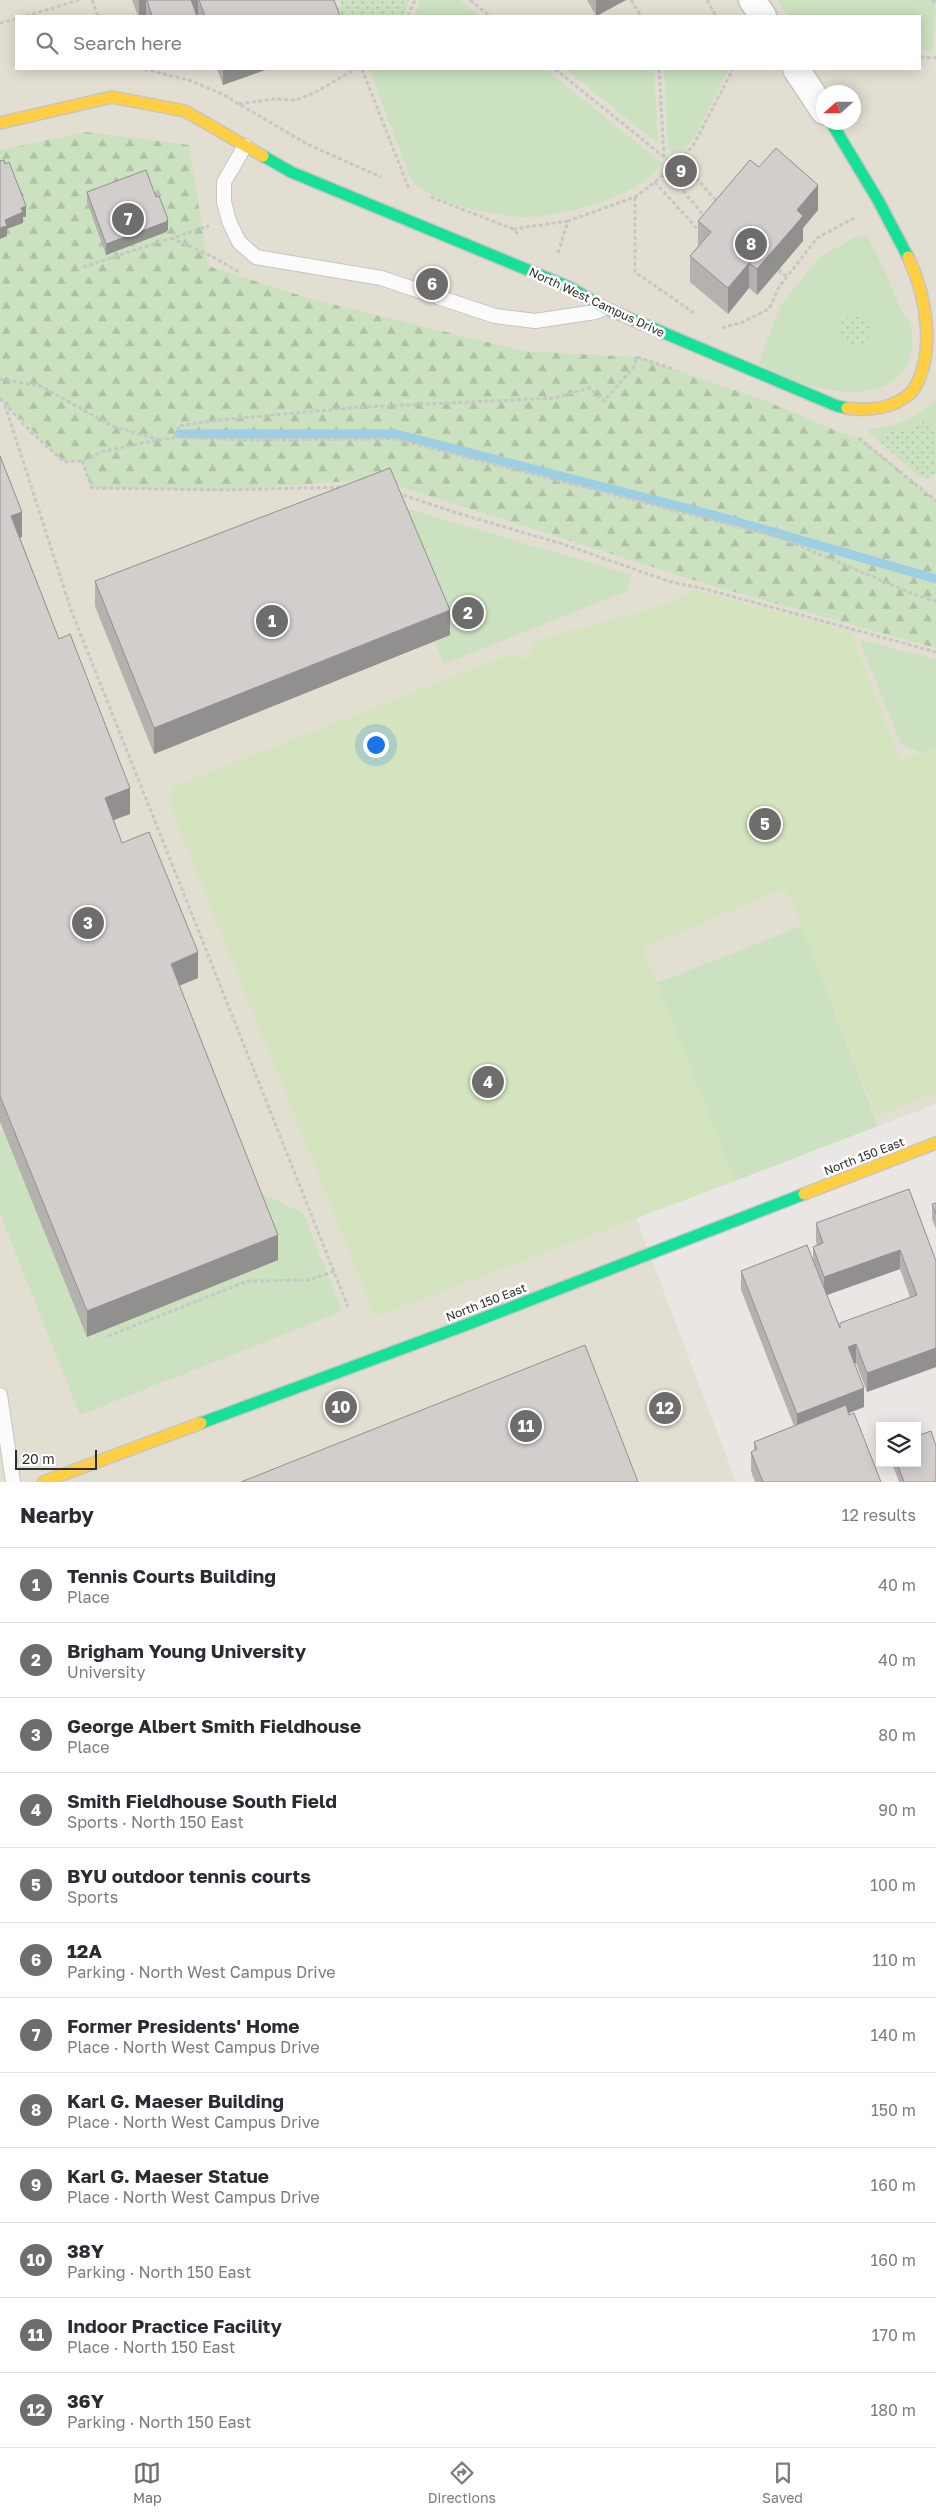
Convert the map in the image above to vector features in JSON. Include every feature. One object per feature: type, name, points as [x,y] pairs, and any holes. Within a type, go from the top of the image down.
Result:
[{"type":"street","points":[[752,0],[762,15]]},
{"type":"street","points":[[797,70],[816,99]]},
{"type":"street","name":"North West Campus Drive","points":[[0,124],[112,97],[185,111],[291,172],[569,287],[605,308],[836,406],[861,411],[884,408],[909,396],[920,384],[930,368],[935,348],[930,310],[888,218],[863,172],[836,130]]},
{"type":"street","name":"North 150 East","points":[[44,1482],[472,1322],[936,1143]]},
{"type":"lane","points":[[245,146],[224,182],[224,202],[229,221],[239,242],[256,257],[381,278],[495,316],[535,322],[596,312],[605,308]]},
{"type":"lane","points":[[0,1395],[13,1482]]},
{"type":"path","points":[[29,15],[79,0]]},
{"type":"path","points":[[92,0],[98,15]]},
{"type":"path","points":[[408,15],[415,0]]},
{"type":"path","points":[[470,0],[489,15]]},
{"type":"path","points":[[631,0],[641,15]]},
{"type":"path","points":[[707,0],[715,15]]},
{"type":"path","points":[[932,0],[936,4]]},
{"type":"path","points":[[0,23],[15,19]]},
{"type":"path","points":[[921,57],[936,58]]},
{"type":"path","points":[[148,70],[191,81],[220,94],[309,145],[383,178]]},
{"type":"path","points":[[238,104],[274,99],[296,100],[332,83],[353,70]]},
{"type":"path","points":[[362,70],[407,188]]},
{"type":"path","points":[[556,70],[673,164]]},
{"type":"path","points":[[659,70],[664,157]]},
{"type":"path","points":[[513,229],[568,221],[635,197],[655,182],[693,146],[732,70]]},
{"type":"path","points":[[679,158],[721,207]]},
{"type":"path","points":[[666,171],[708,221]]},
{"type":"path","points":[[655,182],[706,238]]},
{"type":"path","points":[[399,184],[416,192]]},
{"type":"path","points":[[425,195],[513,229],[525,241]]},
{"type":"path","points":[[635,197],[635,272],[701,318]]},
{"type":"path","points":[[716,329],[743,322],[770,309],[779,287],[817,238],[860,214]]},
{"type":"path","points":[[556,260],[568,221]]},
{"type":"path","points":[[83,267],[209,226]]},
{"type":"path","points":[[170,238],[244,273]]},
{"type":"path","points":[[778,270],[788,277]]},
{"type":"path","points":[[179,438],[178,426],[361,407],[555,398],[589,388],[604,400],[634,367],[636,357]]},
{"type":"path","points":[[0,379],[41,386],[112,426],[161,440]]},
{"type":"path","points":[[0,398],[30,431],[64,462],[82,460],[101,452],[179,438],[245,440],[395,439],[779,537],[918,596],[936,601]]},
{"type":"path","points":[[5,403],[71,610],[348,1306]]},
{"type":"path","points":[[82,460],[92,488],[226,490],[348,487]]},
{"type":"path","points":[[391,491],[457,513],[566,545],[671,582],[705,589],[936,652]]},
{"type":"path","points":[[108,1336],[248,1281],[309,1280],[335,1271]]},
{"type":"shaded area","points":[[0,0],[936,0],[936,1104],[636,1218],[736,1482],[0,1482]]},
{"type":"green space","points":[[340,0],[409,0],[403,15],[336,15],[334,10],[342,6]]},
{"type":"green space","points":[[420,0],[460,0],[479,15],[414,15]]},
{"type":"green space","points":[[778,0],[936,0],[933,51],[921,49],[921,15],[787,15]]},
{"type":"green space","points":[[369,70],[546,70],[662,163],[652,175],[638,186],[619,195],[576,209],[535,217],[493,214],[462,206],[433,195],[411,179]]},
{"type":"green space","points":[[567,70],[654,70],[658,144]]},
{"type":"green space","points":[[664,70],[728,70],[695,136],[685,149],[672,153],[668,149]]},
{"type":"green space","points":[[86,132],[189,145],[208,266],[311,299],[524,351],[637,357],[764,400],[841,433],[860,438],[936,501],[936,648],[709,585],[376,479],[226,490],[92,488],[82,461],[64,462],[5,403],[0,402],[0,150]]},
{"type":"green space","points":[[866,234],[886,274],[904,317],[910,321],[912,343],[909,360],[901,373],[889,383],[875,389],[857,392],[839,391],[804,384],[758,364],[781,305],[819,258],[853,238]]},
{"type":"green space","points":[[854,316],[860,317],[868,325],[868,337],[860,345],[854,346],[848,345],[840,337],[839,331],[840,325],[848,317]]},
{"type":"green space","points":[[936,399],[936,427],[934,424],[920,422],[898,432],[890,432],[877,439],[869,433],[869,429],[897,424],[914,416]]},
{"type":"green space","points":[[929,420],[936,427],[936,475],[928,478],[920,477],[877,439],[890,432],[898,432]]},
{"type":"green space","points":[[395,505],[632,575],[627,591],[444,664],[434,642],[450,635]]},
{"type":"green space","points":[[697,591],[851,632],[900,761],[936,747],[936,1093],[877,1116],[786,888],[643,948],[735,1181],[375,1317],[168,800],[173,787],[513,653],[528,660],[625,901],[529,657],[534,642],[663,605]]},
{"type":"green space","points":[[859,639],[936,660],[936,747],[922,753],[901,744]]},
{"type":"green space","points":[[802,926],[878,1126],[735,1181],[657,983]]},
{"type":"green space","points":[[4,1130],[249,1187],[303,1213],[342,1311],[80,1415],[0,1214],[0,1132]]},
{"type":"building","points":[[147,0],[191,0],[197,15],[152,15]]},
{"type":"building","points":[[199,0],[334,0],[340,15],[205,15]]},
{"type":"building","points":[[776,148],[818,185],[797,210],[803,216],[757,269],[749,263],[728,288],[690,256],[711,232],[698,221],[750,160],[759,167]]},
{"type":"building","points":[[4,160],[5,164],[9,162],[26,206],[21,208],[23,212],[5,220],[7,226],[0,228],[0,161]]},
{"type":"building","points":[[146,170],[156,197],[159,196],[168,219],[166,222],[106,244],[87,192]]},
{"type":"building","points":[[0,456],[22,512],[11,516],[59,639],[70,634],[130,788],[105,798],[122,843],[149,832],[198,952],[171,964],[278,1235],[87,1311],[0,1096]]},
{"type":"building","points":[[390,468],[450,610],[154,728],[95,581]]},
{"type":"building","points":[[909,1189],[936,1261],[936,1348],[867,1373],[856,1344],[848,1347],[864,1388],[797,1414],[741,1271],[807,1245],[840,1328],[840,1323],[917,1295],[900,1250],[824,1277],[813,1247],[823,1243],[816,1223]]},
{"type":"building","points":[[936,1203],[936,1214],[932,1204]]},
{"type":"building","points":[[585,1345],[638,1482],[241,1482]]},
{"type":"building","points":[[846,1405],[849,1415],[854,1413],[881,1482],[763,1482],[751,1452],[757,1449],[754,1442]]},
{"type":"building","points":[[931,1431],[936,1446],[936,1482],[904,1482],[898,1467],[921,1467],[921,1435]]},
{"type":"waterway","points":[[179,434],[396,434],[717,516],[936,579]]},
{"type":"traffic: fast","points":[[836,130],[878,200],[908,257]]},
{"type":"traffic: fast","points":[[263,156],[291,172],[569,287],[605,308],[837,406],[847,408]]},
{"type":"traffic: fast","points":[[201,1423],[463,1326],[804,1194]]},
{"type":"traffic: slow","points":[[0,123],[112,97],[185,111],[263,156]]},
{"type":"traffic: slow","points":[[847,408],[873,409],[897,402],[912,392],[920,378],[927,345],[926,327],[920,291],[908,257]]},
{"type":"traffic: slow","points":[[804,1194],[936,1143]]},
{"type":"traffic: slow","points":[[43,1482],[201,1423]]},
{"type":"place","name":"Karl G. Maeser Statue","points":[[681,171]]},
{"type":"place","name":"Former Presidents' Home","points":[[128,219]]},
{"type":"place","name":"Karl G. Maeser Building","points":[[751,244]]},
{"type":"place","name":"12A","points":[[432,284]]},
{"type":"place","name":"Brigham Young University","points":[[468,613]]},
{"type":"place","name":"Tennis Courts Building","points":[[272,621]]},
{"type":"place","name":"BYU outdoor tennis courts","points":[[765,824]]},
{"type":"place","name":"George Albert Smith Fieldhouse","points":[[88,923]]},
{"type":"place","name":"Smith Fieldhouse South Field","points":[[488,1082]]},
{"type":"place","name":"38Y","points":[[341,1407]]},
{"type":"place","name":"36Y","points":[[665,1408]]},
{"type":"place","name":"Indoor Practice Facility","points":[[526,1426]]}]
